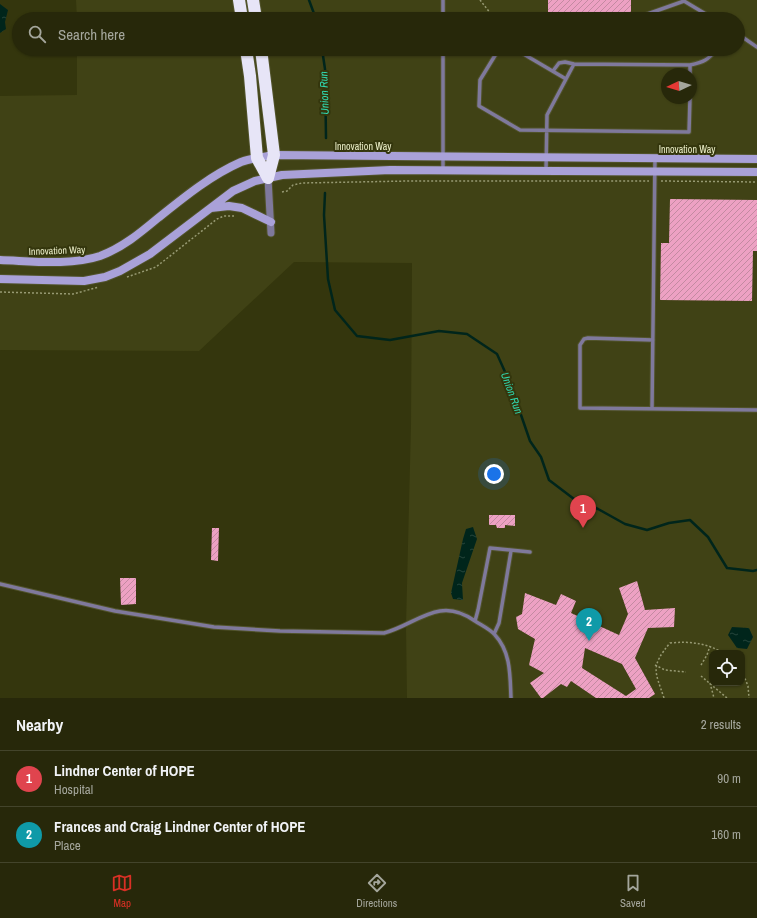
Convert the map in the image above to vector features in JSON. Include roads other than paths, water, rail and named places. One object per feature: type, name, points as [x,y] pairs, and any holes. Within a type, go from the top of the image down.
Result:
[{"type":"highway","points":[[240,0],[241,12]]},
{"type":"highway","points":[[253,0],[255,12]]},
{"type":"highway","points":[[247,56],[257,158],[268,178]]},
{"type":"highway","points":[[262,56],[274,155],[268,178]]},
{"type":"main road","name":"Innovation Way","points":[[0,260],[74,261],[100,256],[125,244],[205,183],[226,169],[242,162],[274,155],[757,159]]},
{"type":"main road","points":[[0,279],[76,281],[105,277],[120,271],[150,254],[243,185],[282,175],[367,171],[757,172]]},
{"type":"main road","points":[[210,208],[229,206],[242,208],[270,222]]},
{"type":"street","points":[[268,178],[271,233]]},
{"type":"lane","points":[[443,12],[444,0]]},
{"type":"lane","points":[[652,12],[684,0],[703,12]]},
{"type":"lane","points":[[745,39],[757,47]]},
{"type":"lane","points":[[443,56],[443,171]]},
{"type":"lane","points":[[495,56],[480,80],[479,106],[520,130],[689,132],[690,104]]},
{"type":"lane","points":[[527,56],[566,79]]},
{"type":"lane","points":[[553,71],[559,63],[565,62],[574,64],[690,65],[703,62],[712,56]]},
{"type":"lane","points":[[546,172],[547,115],[574,64]]},
{"type":"lane","points":[[652,409],[655,159]]},
{"type":"lane","points":[[653,340],[584,339],[580,346],[580,408],[757,410]]},
{"type":"lane","points":[[475,621],[490,548],[530,552]]},
{"type":"lane","points":[[494,634],[499,623],[511,551]]},
{"type":"lane","points":[[0,584],[129,613],[214,627],[245,630],[384,633],[395,630],[430,613],[442,610],[455,611],[475,621],[494,634],[505,650],[510,669],[511,698]]},
{"type":"water","points":[[0,4],[8,10],[5,22],[6,29],[0,33]]},
{"type":"water","points":[[473,527],[477,539],[462,583],[463,600],[453,599],[451,593],[463,539],[466,529]]},
{"type":"water","points":[[732,627],[749,628],[753,637],[747,649],[737,648],[728,635]]},
{"type":"waterway","name":"Union Run","points":[[309,0],[313,12]]},
{"type":"waterway","name":"Union Run","points":[[323,56],[325,69],[326,138]]},
{"type":"waterway","name":"Union Run","points":[[325,193],[324,215],[328,279],[335,310],[357,336],[390,340],[439,331],[467,334],[497,354],[510,383],[530,441],[541,457],[549,480],[574,499],[598,509],[625,524],[647,530],[669,523],[690,520],[708,537],[727,568],[753,571],[757,570]]},
{"type":"place","name":"Lindner Center of HOPE","points":[[583,528]]},
{"type":"place","name":"Frances and Craig Lindner Center of HOPE","points":[[589,641]]}]
